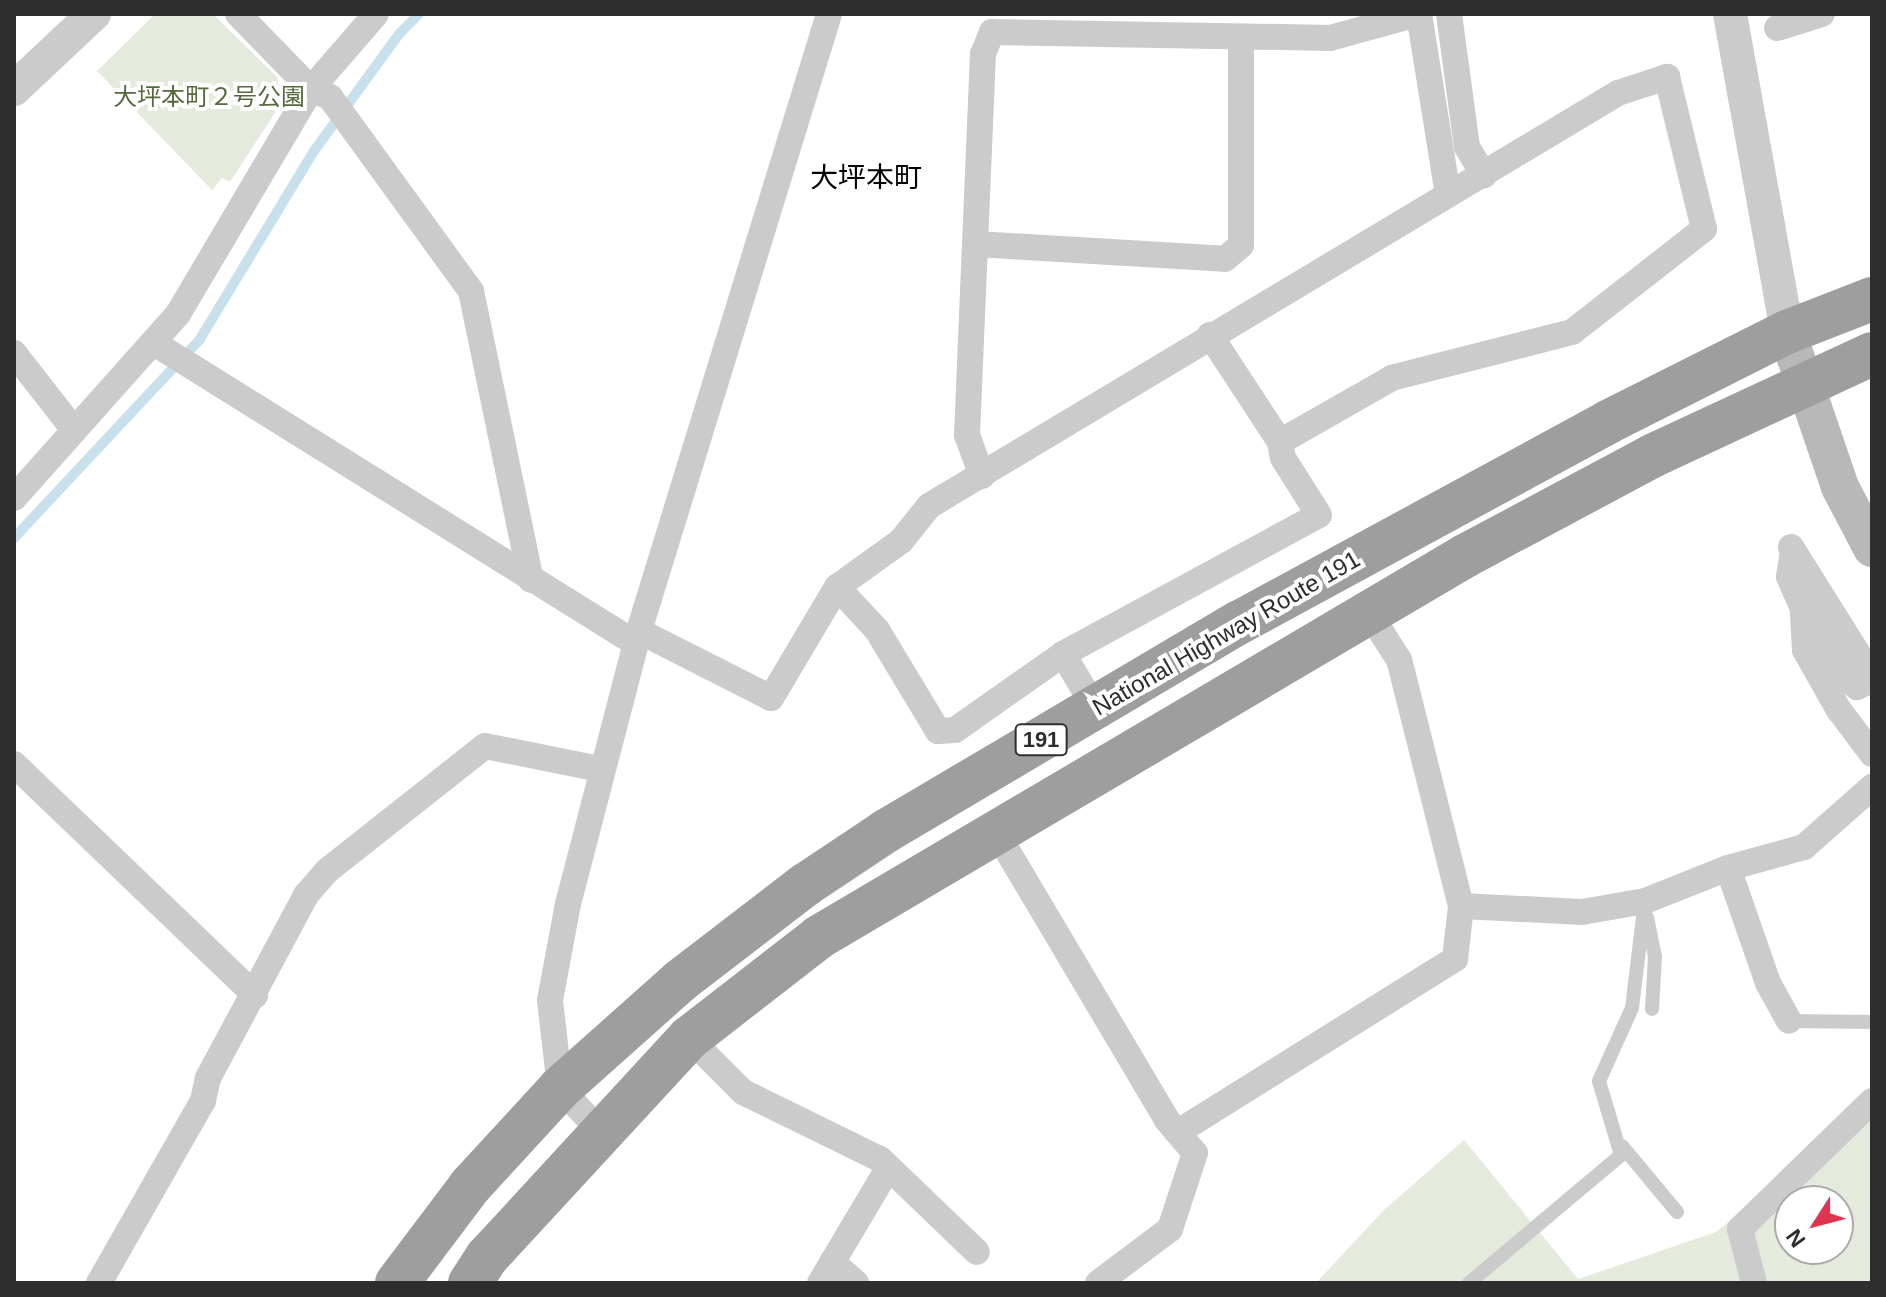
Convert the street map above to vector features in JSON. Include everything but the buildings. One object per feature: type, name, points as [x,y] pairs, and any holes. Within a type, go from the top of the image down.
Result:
[{"type":"highway","name":"National Highway Route 191","points":[[397,1283],[470,1186],[560,1088],[658,1000],[805,885],[1095,708],[1458,504],[1787,332],[1872,299]]},
{"type":"highway","name":"191","points":[[470,1283],[600,1131],[689,1038],[819,937],[1368,611],[1652,456],[1872,354]]},
{"type":"main road","points":[[1787,332],[1801,385],[1840,487],[1872,548]]},
{"type":"street","points":[[14,89],[94,14]]},
{"type":"street","points":[[238,14],[358,130],[471,291],[531,580]]},
{"type":"street","points":[[14,498],[74,430],[159,345],[321,93],[376,14]]},
{"type":"street","points":[[600,1131],[560,1088],[550,1000],[600,769],[637,637],[829,14]]},
{"type":"street","points":[[982,476],[967,435],[983,54],[992,32],[1241,40],[1330,38],[1418,14],[1448,195]]},
{"type":"street","points":[[1449,14],[1467,147],[1484,175]]},
{"type":"street","points":[[1730,14],[1787,332]]},
{"type":"street","points":[[1777,28],[1822,14]]},
{"type":"street","points":[[976,244],[1225,259],[1241,245],[1241,40]]},
{"type":"street","points":[[159,345],[531,580],[637,637],[771,698],[837,587],[901,541],[929,506],[1618,93],[1667,77],[1704,229],[1572,332],[1392,378],[1280,442]]},
{"type":"street","points":[[837,587],[877,630],[938,731],[955,730],[1063,654],[1319,515],[1283,458],[1280,442],[1210,335]]},
{"type":"street","points":[[14,353],[74,430]]},
{"type":"street","points":[[1789,544],[1872,678],[1857,687],[1846,677],[1803,609],[1789,577],[1789,544]]},
{"type":"street","points":[[1803,609],[1805,650],[1839,710],[1872,754]]},
{"type":"street","points":[[1178,1132],[1455,959],[1461,906],[1399,660],[1368,611]]},
{"type":"street","points":[[1063,654],[1095,708]]},
{"type":"street","points":[[99,1283],[203,1101],[208,1078],[306,895],[328,870],[485,746],[600,769]]},
{"type":"street","points":[[14,764],[255,995]]},
{"type":"street","points":[[1461,906],[1582,912],[1645,901],[1728,868],[1804,847],[1872,787]]},
{"type":"street","points":[[995,830],[1178,1132],[1195,1153],[1170,1229],[1098,1283]]},
{"type":"street","points":[[1728,868],[1768,983],[1789,1021]]},
{"type":"street","points":[[689,1038],[743,1092],[880,1159],[887,1170],[909,1184],[977,1252]]},
{"type":"street","points":[[1754,1283],[1740,1229],[1872,1101]]},
{"type":"street","points":[[856,1283],[826,1272],[887,1170]]},
{"type":"lane","points":[[1645,901],[1655,957],[1652,1009]]},
{"type":"lane","points":[[1645,901],[1632,1008],[1599,1081],[1606,1114],[1622,1146],[1677,1212]]},
{"type":"lane","points":[[1789,1021],[1872,1022]]},
{"type":"lane","points":[[1469,1283],[1621,1155],[1622,1146]]},
{"type":"green space","name":"大坪本町２号公園","points":[[155,14],[213,14],[277,77],[282,102],[230,182],[222,178],[212,190],[97,71]]},
{"type":"green space","points":[[1872,1109],[1872,1283],[1316,1283],[1384,1210],[1464,1140],[1578,1279],[1716,1232],[1774,1186],[1774,1265],[1854,1265],[1854,1185],[1776,1185]]},
{"type":"waterway","points":[[14,538],[200,339],[314,151],[399,34],[419,14]]},
{"type":"district","name":"大坪本町","points":[[866,178]]}]
